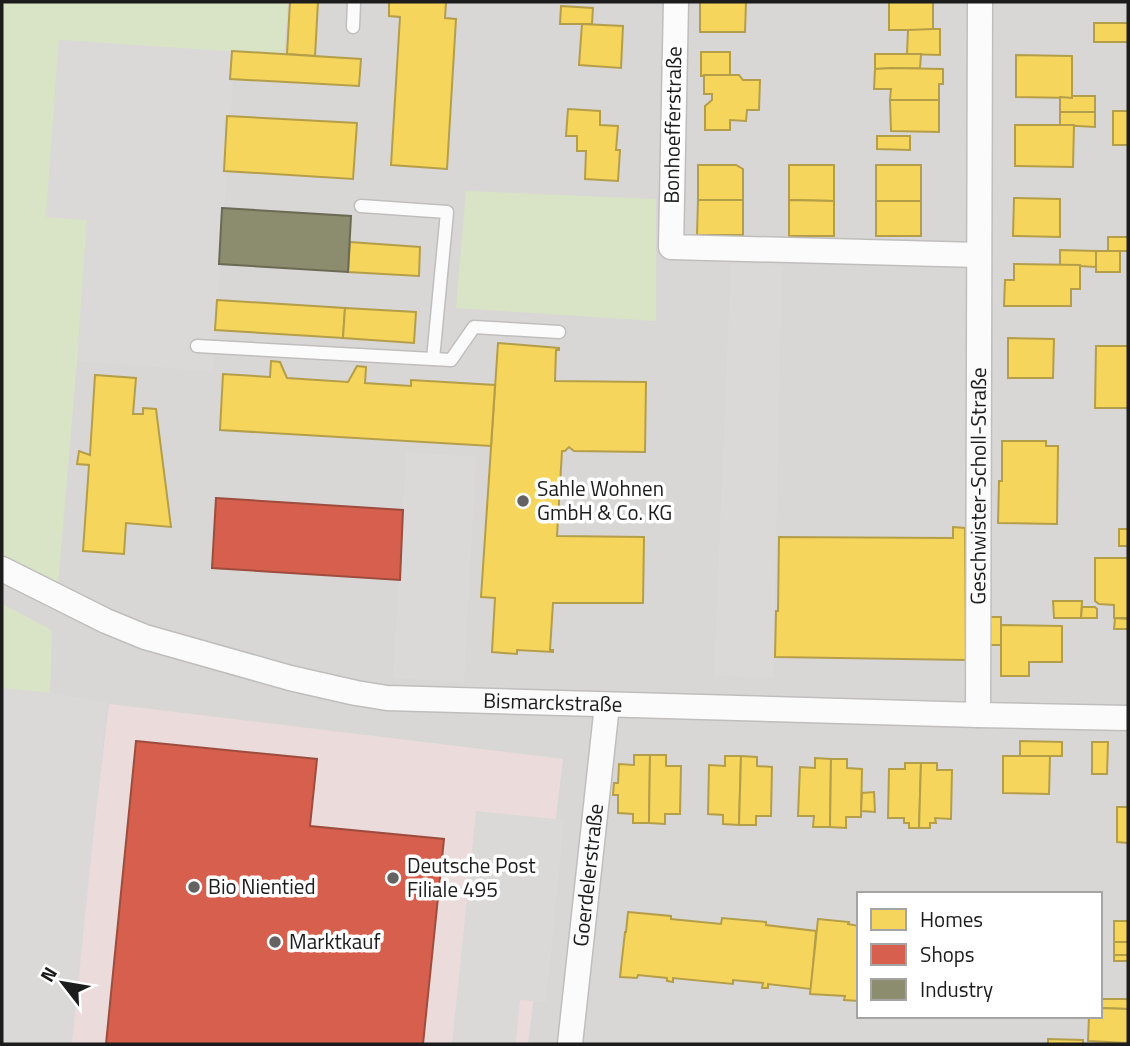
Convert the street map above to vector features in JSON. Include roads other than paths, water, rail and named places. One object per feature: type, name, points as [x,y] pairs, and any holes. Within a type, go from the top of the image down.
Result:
[{"type":"street","name":"Bonhoefferstraße","points":[[676,2],[671,247],[979,255]]},
{"type":"street","name":"Geschwister-Scholl-Straße","points":[[978,716],[980,2]]},
{"type":"street","name":"Bismarckstraße","points":[[2,569],[106,621],[145,637],[278,674],[387,698],[1128,718]]},
{"type":"street","name":"Goerdelerstraße","points":[[570,1044],[607,705]]},
{"type":"lane","points":[[353,27],[354,2]]},
{"type":"lane","points":[[360,206],[447,212],[433,359]]},
{"type":"lane","points":[[197,346],[451,360],[474,327],[559,332]]},
{"type":"place","name":"Sahle Wohnen GmbH & Co. KG","points":[[523,501]]},
{"type":"place","name":"Deutsche Post Filiale 495","points":[[393,878]]},
{"type":"place","name":"Bio Nientied","points":[[194,887]]},
{"type":"place","name":"Marktkauf","points":[[275,942]]}]
